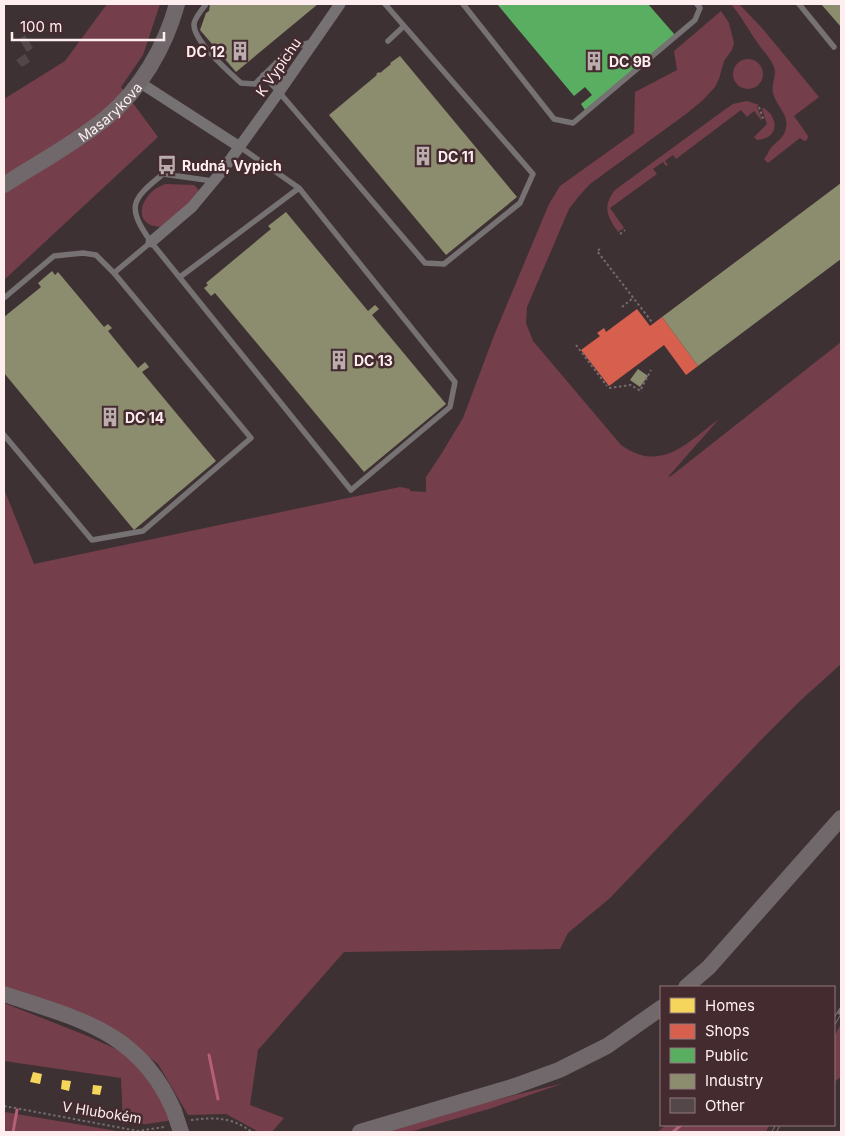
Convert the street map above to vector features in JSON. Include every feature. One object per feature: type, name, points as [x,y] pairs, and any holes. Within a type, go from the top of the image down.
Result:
[{"type":"street","name":"Masarykova","points":[[4,185],[106,118],[131,94],[166,37],[177,4]]},
{"type":"street","name":"K Vypichu","points":[[151,242],[192,207],[214,181],[340,4]]},
{"type":"street","points":[[139,82],[240,147]]},
{"type":"street","points":[[687,986],[709,967],[841,818]]},
{"type":"street","points":[[4,994],[90,1024],[108,1033],[126,1046],[156,1078],[174,1111],[179,1127]]},
{"type":"street","points":[[360,1132],[515,1086],[559,1070],[607,1046],[660,1009]]},
{"type":"lane","points":[[206,4],[194,23],[195,33],[210,54],[241,83],[254,84],[292,48],[314,41]]},
{"type":"lane","points":[[263,75],[425,263],[444,264],[520,203],[532,174],[385,4]]},
{"type":"lane","points":[[463,4],[554,119],[573,123],[695,20],[700,8],[697,4]]},
{"type":"lane","points":[[798,4],[834,47]]},
{"type":"lane","points":[[388,41],[404,26]]},
{"type":"lane","points":[[214,181],[163,174],[142,191],[134,207],[138,223],[151,242],[351,490],[450,407],[455,382],[299,188],[240,147]]},
{"type":"lane","points":[[180,277],[299,188]]},
{"type":"lane","points":[[114,273],[151,242]]},
{"type":"lane","points":[[4,298],[54,256],[83,253],[96,255],[114,273],[251,438],[143,531],[92,540],[4,435]]},
{"type":"path","points":[[759,107],[764,121]]},
{"type":"path","points":[[620,234],[625,230]]},
{"type":"path","points":[[600,249],[597,251],[652,322]]},
{"type":"path","points":[[622,307],[633,298]]},
{"type":"path","points":[[576,345],[608,387],[631,385],[642,390],[651,370]]},
{"type":"path","name":"V Hlubokém","points":[[4,1106],[138,1131],[179,1127],[210,1118],[230,1120],[252,1132]]},
{"type":"shaded area","points":[[107,4],[160,4],[143,55],[121,87],[158,137],[4,280],[4,99],[65,61]]},
{"type":"shaded area","points":[[731,4],[739,4],[762,28],[819,97],[794,116],[808,136],[807,140],[804,141],[800,138],[768,163],[764,159],[770,149],[784,135],[786,118],[773,93],[774,67]]},
{"type":"shaded area","points":[[721,11],[729,23],[734,43],[732,50],[724,61],[715,87],[686,114],[590,184],[579,196],[569,209],[527,307],[526,323],[533,341],[621,445],[635,453],[661,456],[673,452],[719,419],[668,477],[841,342],[841,664],[762,739],[610,898],[568,933],[560,949],[344,952],[258,1050],[250,1105],[284,1118],[272,1132],[259,1132],[226,1114],[188,1115],[158,1064],[105,1025],[4,986],[4,489],[34,564],[400,487],[410,489],[410,491],[426,492],[426,477],[463,418],[495,333],[549,204],[560,186],[634,133],[635,92],[677,70],[674,51]]},
{"type":"shaded area","points":[[748,59],[758,64],[763,74],[758,84],[748,89],[738,84],[733,74],[738,64]]},
{"type":"shaded area","points":[[747,101],[759,105],[757,107],[762,119],[754,111],[747,117],[741,110],[676,159],[673,155],[665,161],[668,165],[666,166],[663,162],[653,169],[657,174],[610,208],[624,228],[618,232],[611,221],[607,207],[608,201],[615,190],[727,108],[733,104]]},
{"type":"shaded area","points":[[764,108],[773,118],[774,128],[769,136],[757,140],[754,137],[767,124],[762,109]]},
{"type":"shaded area","points":[[166,184],[194,185],[198,189],[199,195],[162,227],[151,225],[145,221],[142,215],[142,208],[150,193]]},
{"type":"shaded area","points":[[4,1003],[123,1052],[158,1086],[173,1120],[147,1124],[123,1124],[121,1078],[4,1061]]},
{"type":"shaded area","points":[[841,1024],[841,1077],[835,1081],[835,1035]]},
{"type":"shaded area","points":[[564,1083],[492,1108],[410,1132],[366,1132]]},
{"type":"shaded area","points":[[5,1112],[123,1132],[4,1132]]},
{"type":"shaded area","points":[[665,1126],[769,1126],[766,1132],[657,1132]]},
{"type":"building: Homes","points":[[33,1072],[42,1074],[40,1084],[30,1082]]},
{"type":"building: Homes","points":[[62,1080],[71,1081],[69,1091],[61,1089]]},
{"type":"building: Homes","points":[[93,1085],[102,1086],[100,1095],[92,1094]]},
{"type":"building: Shops","points":[[637,309],[650,326],[662,317],[698,366],[686,375],[664,345],[609,386],[581,350],[600,336],[597,333],[604,328],[606,332]]},
{"type":"building: Public","name":"DC 9B","points":[[497,4],[648,4],[675,35],[585,110],[581,104],[592,95],[585,87],[574,96]]},
{"type":"building: Industry","name":"DC 12","points":[[210,4],[318,4],[236,72],[200,30],[206,13],[209,11]]},
{"type":"building: Industry","points":[[821,4],[841,4],[841,27]]},
{"type":"building: Industry","name":"DC 11","points":[[400,56],[517,197],[446,255],[329,115]]},
{"type":"building: Industry","points":[[841,183],[841,259],[698,366],[662,317]]},
{"type":"building: Industry","name":"DC 13","points":[[286,212],[368,311],[375,305],[379,309],[372,315],[446,404],[364,472],[215,293],[211,296],[204,288],[208,285],[206,283],[271,229],[268,226]]},
{"type":"building: Industry","name":"DC 14","points":[[52,271],[55,275],[58,272],[104,327],[108,324],[112,328],[108,331],[138,368],[145,362],[149,367],[142,372],[216,461],[134,530],[4,373],[4,317],[41,287],[38,283]]},
{"type":"building: Industry","points":[[638,369],[648,376],[640,387],[630,380]]},
{"type":"building: Other","points":[[25,35],[33,48],[27,52],[19,39]]},
{"type":"building: Other","points":[[25,54],[30,62],[22,67],[16,60]]},
{"type":"waterway","points":[[209,1055],[218,1099]]},
{"type":"waterway","points":[[13,1132],[17,1110]]},
{"type":"waterway","points":[[673,1132],[680,1126]]},
{"type":"railway","points":[[835,1020],[841,1010]]},
{"type":"railway","points":[[774,1132],[777,1126]]},
{"type":"place","name":"DC 12","points":[[240,51]]},
{"type":"place","name":"DC 9B","points":[[594,61]]},
{"type":"place","name":"DC 11","points":[[423,156]]},
{"type":"place","name":"Rudná, Vypich","points":[[167,165]]},
{"type":"place","name":"DC 13","points":[[339,360]]},
{"type":"place","name":"DC 14","points":[[110,417]]}]
